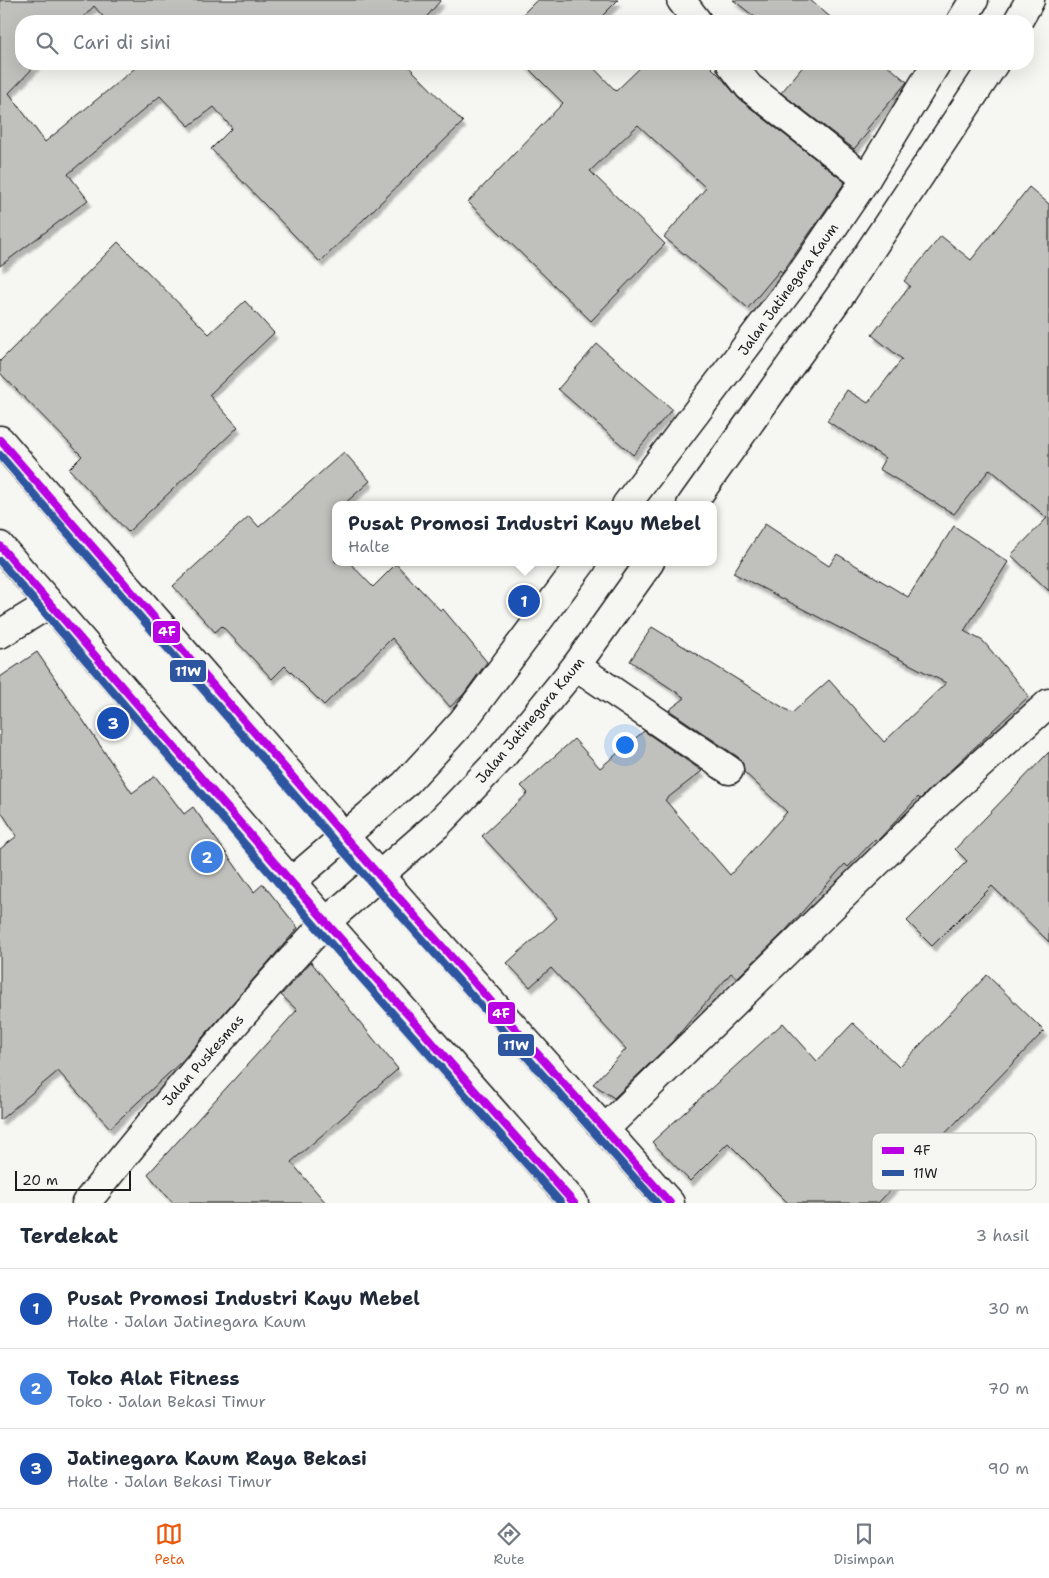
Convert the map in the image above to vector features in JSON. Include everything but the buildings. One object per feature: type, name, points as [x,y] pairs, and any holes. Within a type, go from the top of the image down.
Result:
[{"type":"street","points":[[681,0],[692,15]]},
{"type":"street","points":[[965,15],[974,0]]},
{"type":"street","points":[[1021,15],[1030,0]]},
{"type":"street","points":[[736,70],[749,87],[866,179]]},
{"type":"street","name":"Jalan Jatinegara Kaum","points":[[629,501],[804,270],[866,179],[932,70]]},
{"type":"street","points":[[694,501],[842,293],[990,70]]},
{"type":"street","points":[[804,270],[842,293]]},
{"type":"street","points":[[0,440],[345,836],[670,1203]]},
{"type":"street","points":[[0,546],[291,882],[574,1203]]},
{"type":"street","points":[[291,882],[405,784],[463,721],[579,566]]},
{"type":"street","name":"Jalan Jatinegara Kaum","points":[[326,922],[437,825],[502,757],[576,666],[647,566]]},
{"type":"street","points":[[0,634],[49,604]]},
{"type":"street","points":[[576,666],[729,770]]},
{"type":"street","points":[[605,1129],[944,797],[1049,702]]},
{"type":"street","name":"Jalan Puskesmas","points":[[86,1203],[154,1117],[273,979],[326,922]]},
{"type":"transit line","name":"4F","points":[[0,440],[345,837],[670,1203]]},
{"type":"transit line","name":"11W","points":[[0,455],[337,844],[657,1203]]},
{"type":"transit line","name":"4F","points":[[0,546],[326,922],[574,1203]]},
{"type":"transit line","name":"11W","points":[[0,561],[318,929],[561,1203]]},
{"type":"place","name":"Pusat Promosi Industri Kayu Mebel","points":[[524,601]]},
{"type":"place","name":"Jatinegara Kaum Raya Bekasi","points":[[113,723]]},
{"type":"place","name":"Toko Alat Fitness","points":[[207,857]]}]
